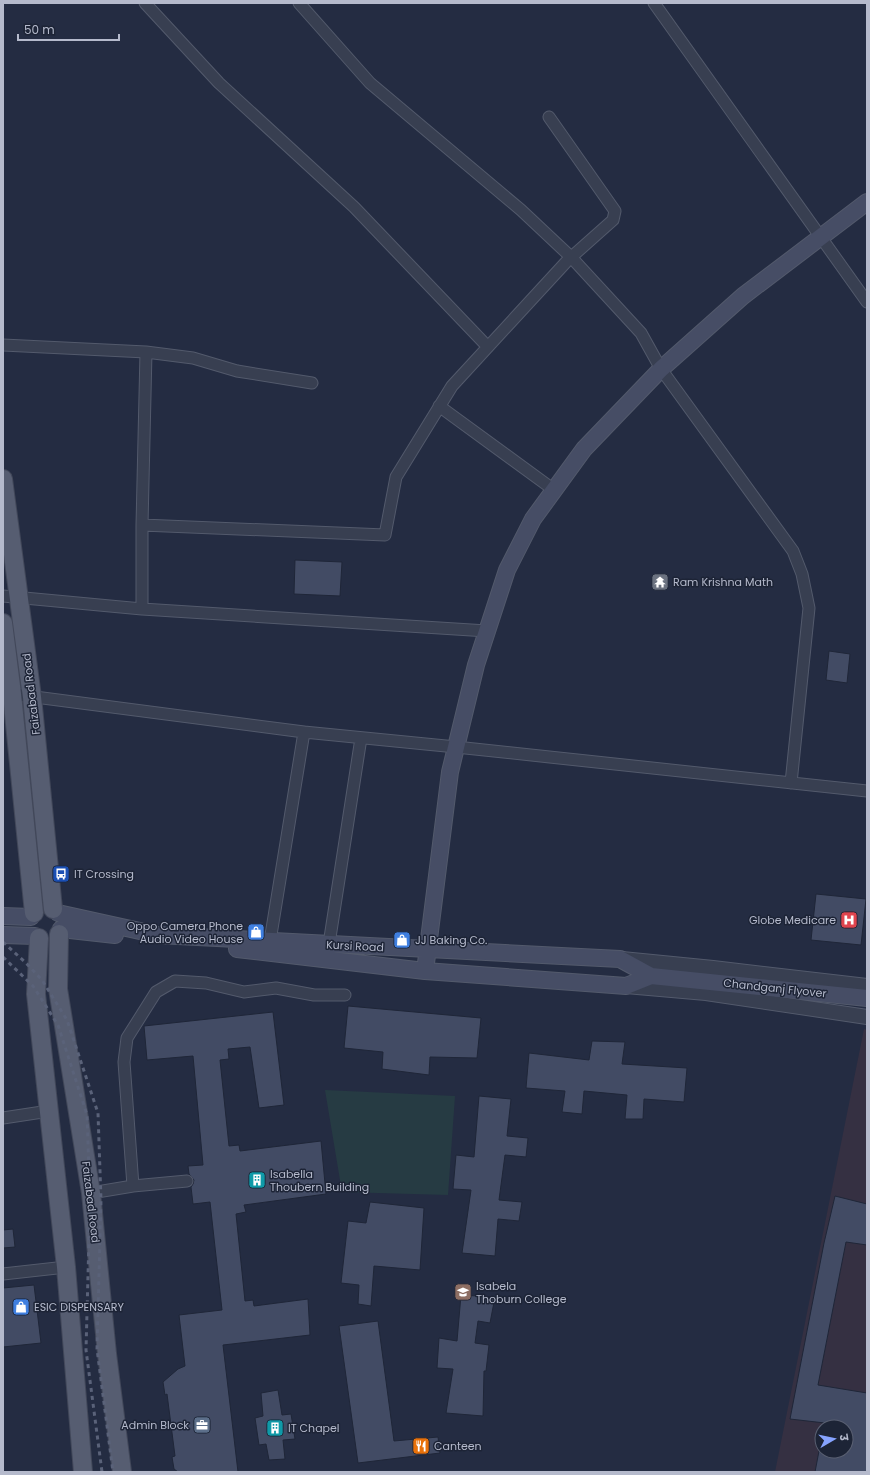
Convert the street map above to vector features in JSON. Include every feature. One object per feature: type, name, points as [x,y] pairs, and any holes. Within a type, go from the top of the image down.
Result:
[{"type":"main road","points":[[425,971],[450,772],[476,665],[507,570],[533,519],[584,449],[662,369],[743,296],[867,202]]},
{"type":"main road","name":"Faizabad Road","points":[[3,479],[10,596],[32,697],[58,921],[58,989],[91,1193],[107,1354],[122,1472]]},
{"type":"main road","name":"Faizabad Road","points":[[3,623],[12,694],[32,915]]},
{"type":"main road","points":[[3,916],[32,915],[43,908],[58,921],[49,940],[37,937],[3,935]]},
{"type":"main road","points":[[32,915],[30,927],[37,937],[36,994],[66,1267],[83,1472]]},
{"type":"main road","name":"Kursi Road","points":[[58,921],[158,935],[620,959],[651,976],[683,979]]},
{"type":"main road","name":"Kursi Road","points":[[58,921],[425,971],[626,986],[651,976]]},
{"type":"main road","name":"Chandganj Flyover","points":[[683,979],[867,998]]},
{"type":"street","points":[[145,3],[219,83],[354,207],[487,346]]},
{"type":"street","points":[[299,3],[370,82],[521,210],[571,257],[641,333],[662,369],[793,551],[802,574],[809,608],[791,783]]},
{"type":"street","points":[[654,3],[867,302]]},
{"type":"street","points":[[142,525],[385,535],[396,477],[452,386],[487,346],[571,257],[613,220],[615,211],[549,116]]},
{"type":"street","points":[[3,345],[146,352],[193,358],[237,371],[312,383]]},
{"type":"street","points":[[142,609],[142,525],[146,352]]},
{"type":"street","points":[[440,406],[554,490]]},
{"type":"street","points":[[10,596],[142,609],[487,631]]},
{"type":"street","points":[[12,694],[304,732],[867,791]]},
{"type":"street","points":[[270,941],[304,732]]},
{"type":"street","points":[[329,944],[361,738]]},
{"type":"street","points":[[620,959],[867,986]]},
{"type":"street","points":[[133,1186],[124,1062],[127,1038],[156,992],[175,981],[206,983],[244,992],[276,988],[314,995],[345,995]]},
{"type":"street","points":[[626,986],[706,993],[867,1018]]},
{"type":"street","points":[[3,1118],[49,1111]]},
{"type":"street","points":[[91,1193],[133,1186],[187,1181]]},
{"type":"street","points":[[3,1274],[66,1267]]},
{"type":"shaded area","points":[[864,1029],[867,1030],[867,1472],[775,1472]]},
{"type":"shaded area","points":[[325,1090],[455,1096],[448,1195],[342,1192]]},
{"type":"building","points":[[295,560],[342,562],[340,596],[294,594]]},
{"type":"building","points":[[829,651],[850,654],[847,683],[826,680]]},
{"type":"building","points":[[816,894],[866,899],[861,945],[811,940]]},
{"type":"building","points":[[348,1006],[481,1018],[477,1058],[430,1057],[429,1075],[382,1069],[383,1052],[344,1048]]},
{"type":"building","name":"Isabella Thoubern Building","points":[[273,1012],[284,1105],[259,1108],[250,1047],[228,1049],[229,1059],[220,1060],[229,1146],[239,1145],[240,1151],[321,1141],[326,1194],[244,1205],[246,1212],[236,1214],[245,1301],[253,1300],[254,1306],[308,1299],[310,1335],[223,1345],[238,1472],[178,1472],[174,1469],[172,1457],[175,1456],[167,1394],[165,1395],[163,1382],[178,1369],[185,1366],[179,1315],[222,1310],[210,1202],[193,1204],[191,1187],[194,1180],[189,1174],[188,1166],[203,1165],[193,1056],[147,1060],[144,1026]]},
{"type":"building","points":[[592,1041],[625,1042],[622,1064],[687,1068],[684,1102],[644,1099],[643,1119],[625,1119],[627,1095],[584,1091],[582,1114],[562,1112],[565,1091],[526,1088],[529,1053],[589,1060]]},
{"type":"building","points":[[479,1096],[511,1099],[507,1136],[528,1138],[526,1157],[505,1155],[499,1200],[522,1202],[519,1221],[498,1219],[495,1256],[462,1253],[471,1190],[453,1189],[456,1155],[474,1157]]},
{"type":"building","points":[[835,1196],[867,1204],[867,1245],[846,1242],[818,1385],[867,1393],[867,1472],[815,1472],[817,1459],[854,1459],[854,1419],[814,1419],[814,1422],[790,1419],[824,1243]]},
{"type":"building","points":[[370,1202],[424,1208],[420,1270],[374,1266],[371,1306],[358,1304],[359,1285],[341,1283],[348,1221],[366,1223]]},
{"type":"building","points":[[13,1229],[15,1247],[3,1248],[3,1230]]},
{"type":"building","points":[[34,1285],[41,1343],[3,1347],[3,1288]]},
{"type":"building","points":[[461,1295],[495,1297],[490,1323],[478,1321],[475,1343],[489,1345],[486,1371],[484,1371],[483,1416],[446,1413],[453,1369],[437,1368],[439,1338],[457,1341]]},
{"type":"building","points":[[378,1321],[394,1441],[438,1437],[440,1453],[358,1463],[339,1326]]},
{"type":"building","name":"IT Chapel","points":[[278,1390],[282,1415],[291,1414],[295,1439],[283,1440],[285,1459],[269,1460],[266,1444],[259,1445],[255,1418],[263,1416],[261,1393]]},
{"type":"railway","points":[[3,942],[42,980],[67,1020],[98,1113],[101,1200],[97,1349],[113,1472]]},
{"type":"railway","points":[[3,957],[33,986],[58,1025],[87,1115],[90,1201],[86,1350],[102,1472]]},
{"type":"place","name":"Ram Krishna Math","points":[[660,582]]},
{"type":"place","name":"IT Crossing","points":[[61,874]]},
{"type":"place","name":"Globe Medicare","points":[[849,920]]},
{"type":"place","name":"Oppo Camera Phone Audio Video House","points":[[256,932]]},
{"type":"place","name":"JJ Baking Co.","points":[[402,940]]},
{"type":"place","name":"Isabella Thoubern Building","points":[[257,1180]]},
{"type":"place","name":"Isabela Thoburn College","points":[[463,1292]]},
{"type":"place","name":"ESIC DISPENSARY","points":[[21,1307]]},
{"type":"place","name":"Admin Block","points":[[202,1425]]},
{"type":"place","name":"IT Chapel","points":[[275,1428]]},
{"type":"place","name":"Canteen","points":[[421,1446]]}]
